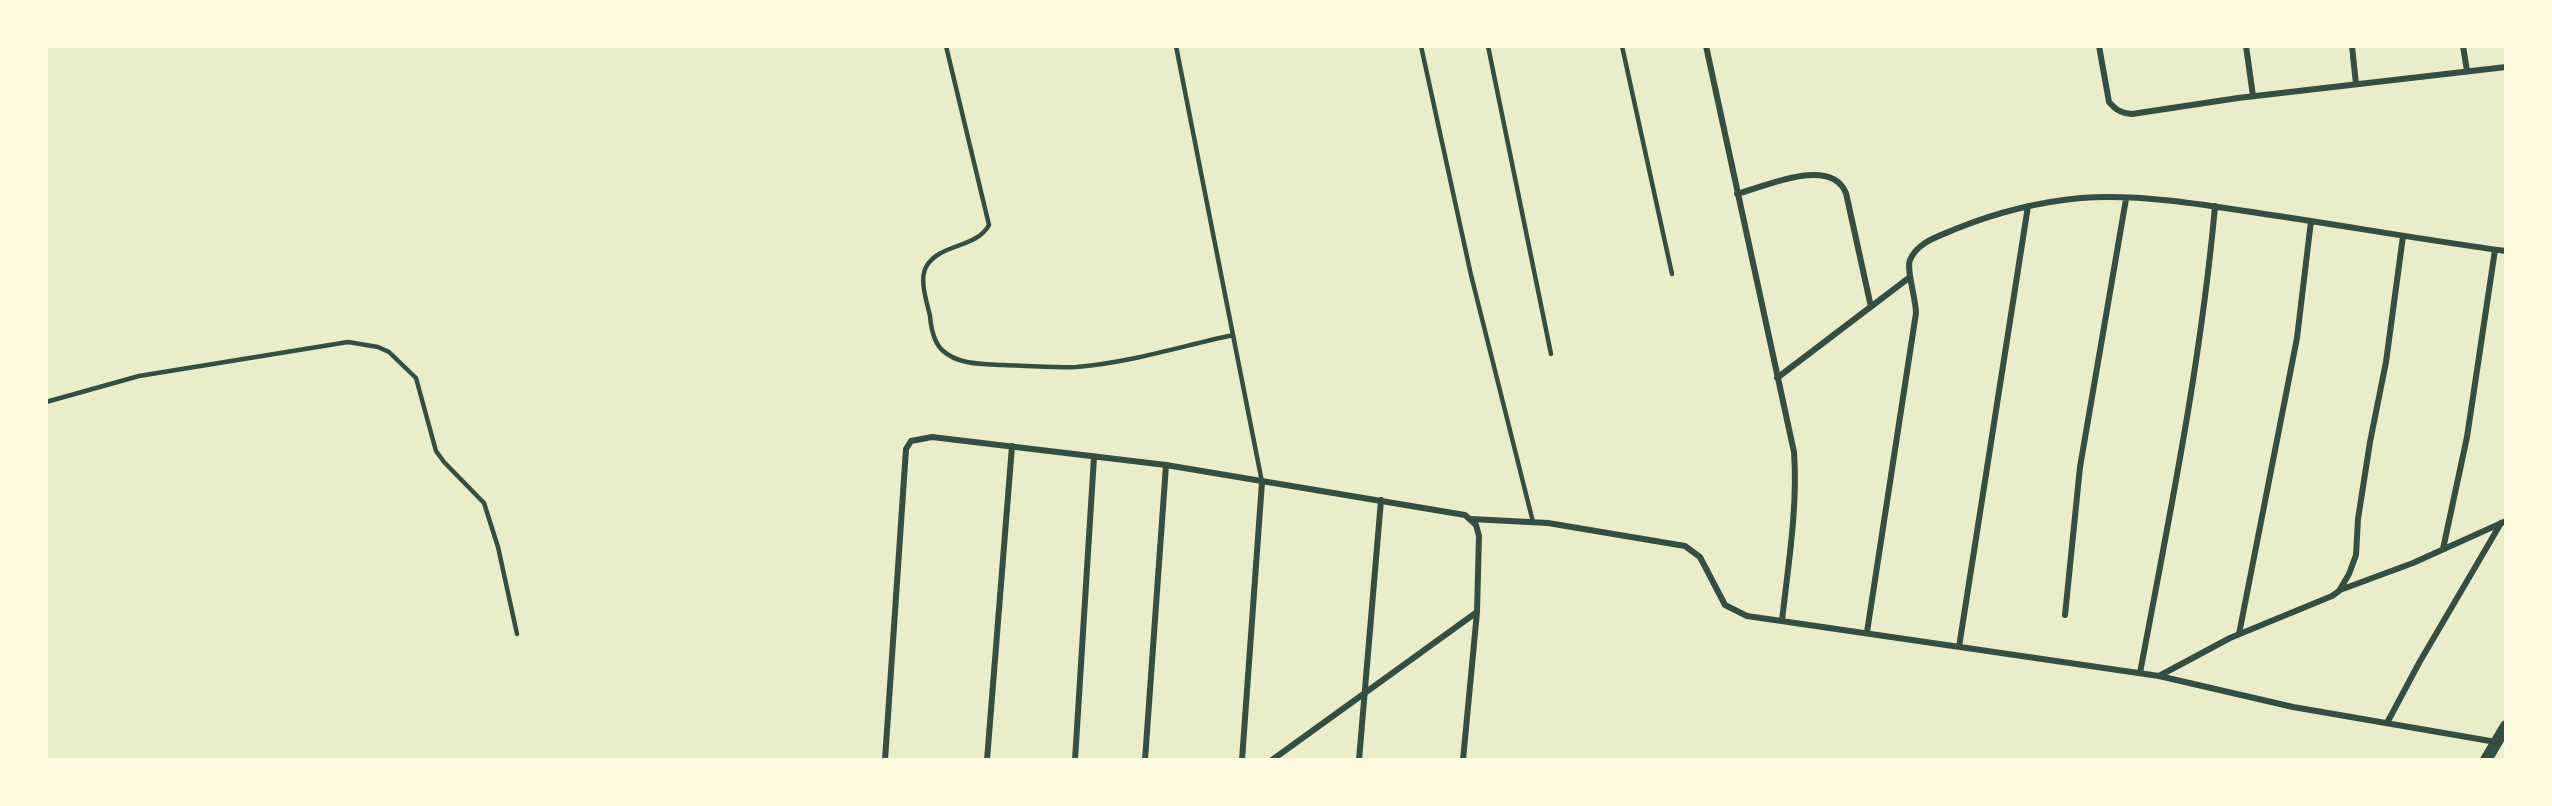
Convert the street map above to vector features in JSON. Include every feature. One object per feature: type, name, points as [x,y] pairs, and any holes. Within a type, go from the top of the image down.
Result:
[{"type":"main road","points":[[2486,759],[2505,726]]},
{"type":"street","points":[[1706,46],[1790,430],[1796,478],[1782,621]]},
{"type":"street","points":[[2099,46],[2106,93],[2115,109],[2122,113],[2505,67]]},
{"type":"street","points":[[2246,46],[2253,96]]},
{"type":"street","points":[[2352,46],[2356,84]]},
{"type":"street","points":[[2463,46],[2467,71]]},
{"type":"street","points":[[1737,194],[1818,174],[1837,180],[1846,193],[1871,307]]},
{"type":"street","points":[[1867,632],[1916,314],[1915,292],[1910,277],[1909,262],[1914,252],[1931,239],[1989,216],[2028,206],[2082,198],[2215,206],[2505,251]]},
{"type":"street","points":[[2065,615],[2080,467],[2127,199]]},
{"type":"street","points":[[1959,647],[2028,206]]},
{"type":"street","points":[[2140,673],[2183,444],[2209,271],[2215,206]]},
{"type":"street","points":[[2239,634],[2297,338],[2311,221]]},
{"type":"street","points":[[2339,591],[2353,567],[2356,555],[2358,519],[2386,362],[2403,236]]},
{"type":"street","points":[[2444,549],[2467,437],[2495,250]]},
{"type":"street","points":[[1778,378],[1910,277]]},
{"type":"street","points":[[885,759],[906,449],[911,441],[932,436],[1166,465],[1459,513],[1471,519],[1476,525],[1479,536],[1477,612],[1463,759]]},
{"type":"street","points":[[987,759],[1012,446]]},
{"type":"street","points":[[1075,759],[1094,457]]},
{"type":"street","points":[[1145,759],[1166,465]]},
{"type":"street","points":[[1242,759],[1262,482]]},
{"type":"street","points":[[1359,759],[1381,500]]},
{"type":"street","points":[[1471,519],[1533,522],[1685,546],[1700,557],[1725,605],[1747,616],[2159,676],[2293,707],[2496,742]]},
{"type":"street","points":[[2159,676],[2239,634],[2324,600],[2339,591],[2444,549],[2503,522]]},
{"type":"street","points":[[2387,723],[2419,663],[2503,522]]},
{"type":"street","points":[[1272,759],[1477,612]]},
{"type":"lane","points":[[946,46],[989,225],[984,233],[935,257],[926,267],[923,279],[931,324],[935,340],[942,349],[953,357],[970,363],[1077,366],[1142,356],[1233,335]]},
{"type":"lane","points":[[1176,46],[1262,482]]},
{"type":"lane","points":[[1421,46],[1471,275],[1533,522]]},
{"type":"lane","points":[[1488,46],[1551,354]]},
{"type":"lane","points":[[1622,46],[1672,274]]},
{"type":"lane","points":[[46,402],[139,376],[348,342],[378,347],[389,352],[416,378],[436,451],[484,502],[498,547],[517,634]]}]
